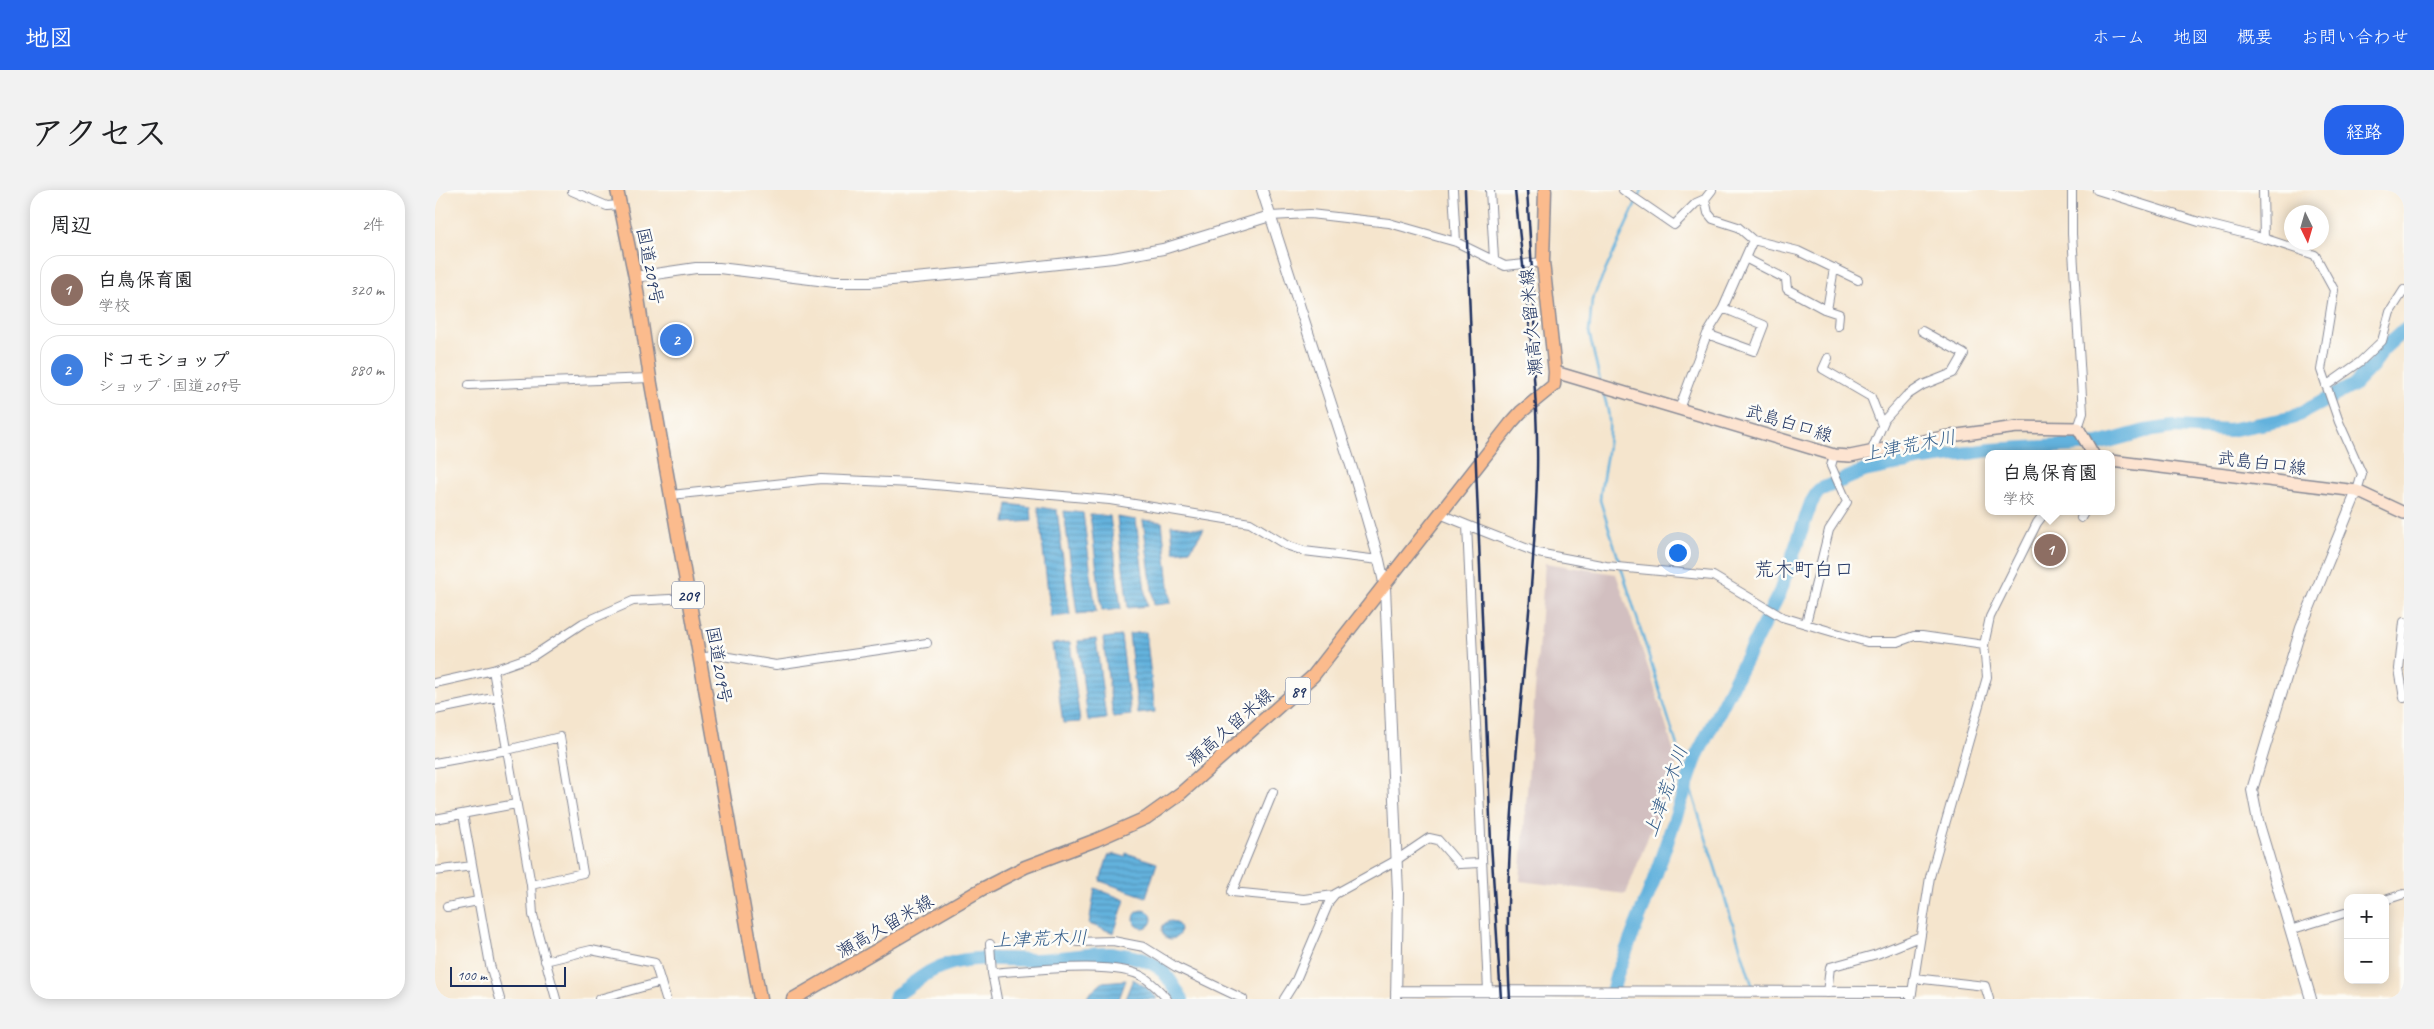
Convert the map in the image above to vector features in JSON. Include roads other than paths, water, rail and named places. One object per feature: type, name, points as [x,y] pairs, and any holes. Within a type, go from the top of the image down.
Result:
[{"type":"main road","name":"国道209号","points":[[617,190],[635,277],[650,378],[688,598],[701,658],[759,999]]},
{"type":"main road","name":"瀬高久留米線","points":[[793,999],[1025,867],[1096,840],[1146,818],[1181,793],[1313,676],[1521,412],[1554,385],[1555,372],[1543,262],[1545,190]]},
{"type":"main road","name":"武島白口線","points":[[1555,372],[1679,408],[1833,460],[1943,437],[2017,427],[2080,430]]},
{"type":"main road","points":[[2080,430],[2090,450]]},
{"type":"main road","name":"武島白口線","points":[[2115,462],[2357,491],[2404,513]]},
{"type":"street","points":[[1262,190],[1379,560],[1385,587],[1397,860],[1396,995],[1488,991],[1911,995],[1930,878],[1987,677],[1984,645],[1990,617],[2037,523],[2043,515]]},
{"type":"street","points":[[1453,190],[1456,242]]},
{"type":"street","points":[[1490,190],[1494,260]]},
{"type":"street","points":[[1623,190],[1674,225],[1696,203],[1705,199],[1712,190]]},
{"type":"street","points":[[2072,190],[2072,234],[2083,413],[2080,430]]},
{"type":"street","points":[[2097,190],[2128,194],[2199,222],[2315,255],[2334,290],[2321,370],[2362,474],[2357,491],[2301,628],[2252,790],[2258,821],[2311,999]]},
{"type":"street","points":[[2263,190],[2264,239]]},
{"type":"street","points":[[572,191],[607,206],[620,205]]},
{"type":"street","points":[[1705,199],[1708,213],[1713,219],[1738,227],[1753,240],[1798,250],[1858,280]]},
{"type":"street","points":[[635,277],[695,268],[719,268],[746,269],[835,282],[870,282],[1003,270],[1113,258],[1163,249],[1270,216],[1310,214],[1380,221],[1456,242],[1505,266],[1543,262]]},
{"type":"street","points":[[1679,408],[1707,334],[1723,308],[1753,240]]},
{"type":"street","points":[[1745,258],[1786,279],[1787,289],[1827,310],[1839,314],[1838,326]]},
{"type":"street","points":[[1827,310],[1834,268]]},
{"type":"street","points":[[2327,388],[2360,362],[2381,341],[2390,312],[2404,290]]},
{"type":"street","points":[[1707,334],[1754,351],[1764,325],[1723,308]]},
{"type":"street","points":[[1871,452],[1882,425],[1906,396],[1923,385],[1953,373],[1964,354],[1922,331]]},
{"type":"street","points":[[1828,358],[1823,369],[1871,397],[1882,425]]},
{"type":"street","points":[[469,385],[650,378]]},
{"type":"street","points":[[1806,623],[1829,530],[1847,502],[1833,460]]},
{"type":"street","points":[[671,495],[821,479],[911,483],[1110,500],[1250,523],[1286,545],[1304,550],[1379,560]]},
{"type":"street","points":[[1441,514],[1538,553],[1605,566],[1713,576],[1782,617],[1867,642],[1898,642],[1914,636],[1922,636],[1984,645]]},
{"type":"street","points":[[1467,525],[1488,991]]},
{"type":"street","points":[[435,684],[493,670],[533,656],[601,613],[633,601],[688,598]]},
{"type":"street","points":[[2404,622],[2399,669],[2404,698]]},
{"type":"street","points":[[701,658],[717,655],[776,665],[927,644]]},
{"type":"street","points":[[493,670],[531,885],[533,915],[557,999]]},
{"type":"street","points":[[435,710],[498,698]]},
{"type":"street","points":[[435,764],[507,750],[560,737],[583,873],[531,885]]},
{"type":"street","points":[[1273,792],[1232,892],[1304,899],[1334,895],[1397,860],[1429,838],[1434,838],[1459,864],[1481,863]]},
{"type":"street","points":[[435,819],[516,804]]},
{"type":"street","points":[[463,814],[490,965],[500,999]]},
{"type":"street","points":[[435,871],[472,866]]},
{"type":"street","points":[[2389,899],[2404,894]]},
{"type":"street","points":[[1284,999],[1296,980],[1334,895]]},
{"type":"street","points":[[447,907],[478,901]]},
{"type":"street","points":[[2291,930],[2344,913]]},
{"type":"street","points":[[1827,993],[1830,967],[1877,954],[1919,937]]},
{"type":"street","points":[[1077,942],[1113,941],[1144,947],[1184,971],[1243,999]]},
{"type":"street","points":[[990,944],[992,973],[997,999]]},
{"type":"street","points":[[545,961],[591,950],[655,962],[666,999]]},
{"type":"street","points":[[992,973],[1076,968],[1125,970],[1144,977],[1167,999]]},
{"type":"street","points":[[1914,978],[1985,986],[1989,999]]},
{"type":"street","points":[[599,999],[661,982]]},
{"type":"water","points":[[1008,504],[1031,507],[1032,521],[1005,523]]},
{"type":"water","points":[[1038,507],[1057,510],[1070,615],[1051,617]]},
{"type":"water","points":[[1064,511],[1083,513],[1096,612],[1077,614]]},
{"type":"water","points":[[1090,514],[1110,516],[1121,609],[1102,611]]},
{"type":"water","points":[[1117,517],[1136,520],[1147,606],[1128,608]]},
{"type":"water","points":[[1143,520],[1162,522],[1171,603],[1154,605]]},
{"type":"water","points":[[1171,525],[1204,529],[1190,550],[1174,552]]},
{"type":"water","points":[[1146,632],[1155,712],[1138,714],[1129,634]]},
{"type":"water","points":[[1121,636],[1131,715],[1113,717],[1103,638]]},
{"type":"water","points":[[1096,639],[1106,719],[1088,721],[1078,641]]},
{"type":"water","points":[[1070,642],[1080,722],[1063,723],[1052,644]]},
{"type":"water","points":[[1126,853],[1157,863],[1146,897],[1100,881],[1108,856],[1115,854],[1125,857]]},
{"type":"water","points":[[1095,888],[1125,900],[1114,933],[1089,924]]},
{"type":"water","points":[[1143,910],[1149,913],[1152,919],[1149,925],[1143,928],[1137,925],[1134,919],[1137,913]]},
{"type":"water","points":[[1167,921],[1175,921],[1180,926],[1178,937],[1167,939],[1162,934],[1162,926]]},
{"type":"water","points":[[1133,979],[1146,987],[1158,999],[1125,999]]},
{"type":"water","points":[[1126,980],[1119,999],[1088,999],[1088,995],[1103,982]]},
{"type":"waterway","points":[[1600,381],[1589,332],[1592,300],[1642,190]]},
{"type":"waterway","name":"上津荒木川","points":[[1991,450],[2098,444],[2145,431],[2174,427],[2229,430],[2292,418],[2354,385],[2375,363],[2382,350],[2404,330]]},
{"type":"waterway","points":[[1602,389],[1607,404],[1609,430],[1608,450],[1600,500],[1753,988]]},
{"type":"waterway","name":"上津荒木川","points":[[1610,999],[1617,974],[1652,885],[1697,755],[1780,592],[1811,503],[1819,490],[1864,471],[1923,459],[1985,451]]},
{"type":"waterway","name":"上津荒木川","points":[[895,999],[896,995],[927,974],[940,967],[959,961],[981,959],[1036,960],[1096,954],[1126,955],[1140,958],[1153,964],[1166,975],[1182,999]]},
{"type":"railway","points":[[1465,190],[1491,843],[1501,999]]},
{"type":"railway","points":[[1510,999],[1509,867],[1530,605],[1537,474],[1536,403],[1515,190]]},
{"type":"railway","points":[[1527,190],[1536,335]]},
{"type":"place","name":"ドコモショップ","points":[[676,340]]},
{"type":"place","name":"白鳥保育園","points":[[2050,550]]},
{"type":"district","name":"荒木町白口","points":[[1804,569]]}]
